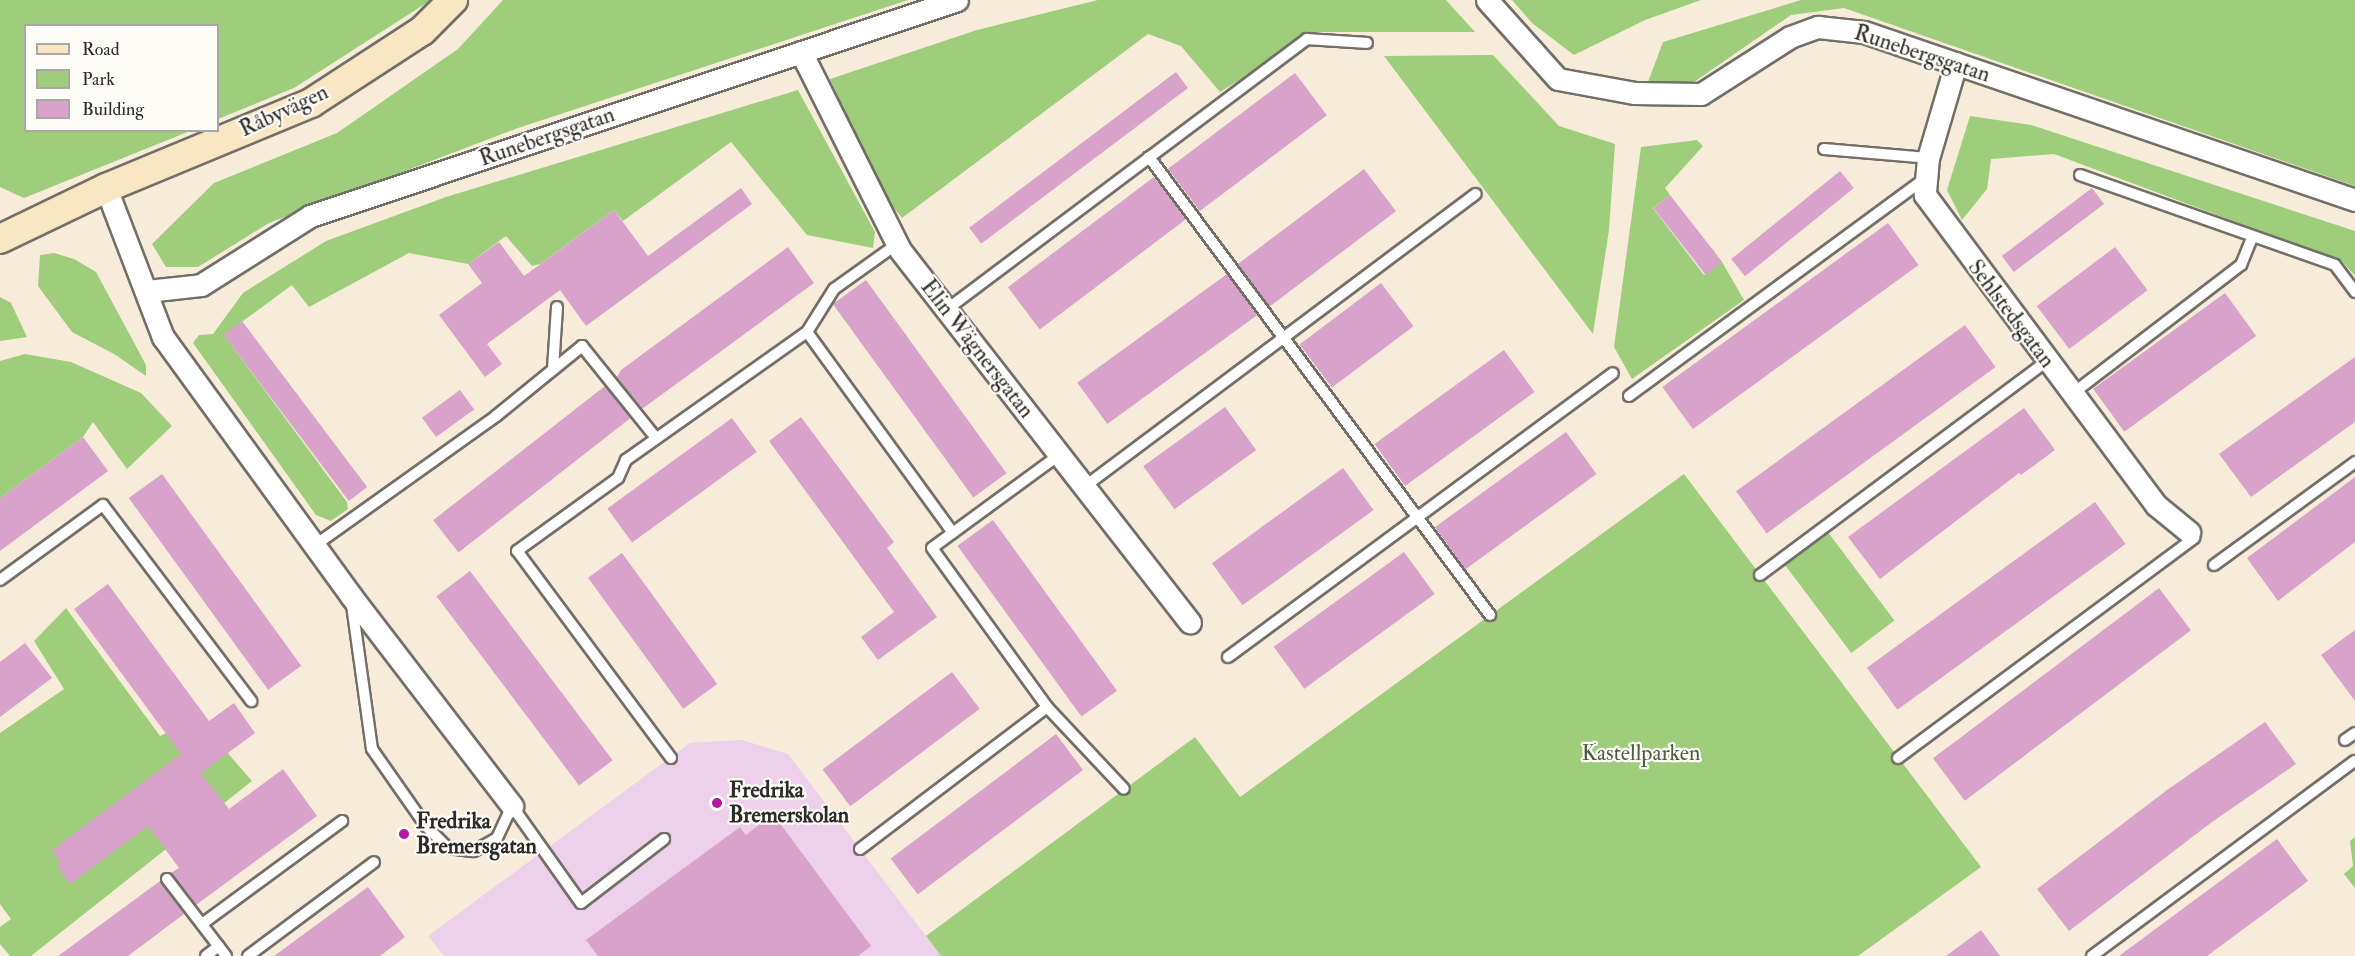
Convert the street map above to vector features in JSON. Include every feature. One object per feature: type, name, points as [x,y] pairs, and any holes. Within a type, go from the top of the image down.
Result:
[{"type":"main road","name":"Råbyvägen","points":[[0,239],[106,188],[311,103],[422,31],[453,0]]},
{"type":"street","name":"Runebergsgatan","points":[[147,291],[201,285],[310,216],[957,0]]},
{"type":"street","name":"Runebergsgatan","points":[[1487,0],[1558,79],[1634,93],[1701,94],[1790,37],[1818,27],[1864,32],[2355,200]]},
{"type":"street","name":"Elin Wägnersgatan","points":[[801,52],[897,244],[1190,623]]},
{"type":"street","name":"Sehlstedsgatan","points":[[1956,63],[1927,167],[1925,195],[2156,505],[2192,535]]},
{"type":"street","points":[[106,188],[163,337],[351,596],[512,807]]},
{"type":"lane","points":[[946,310],[1307,39],[1367,43]]},
{"type":"lane","points":[[1824,149],[1927,167]]},
{"type":"lane","points":[[1149,157],[1490,615]]},
{"type":"lane","points":[[1629,396],[1927,167]]},
{"type":"lane","points":[[2080,175],[2335,266],[2355,292]]},
{"type":"lane","points":[[1084,487],[1475,194]]},
{"type":"lane","points":[[2072,394],[2241,266],[2253,236]]},
{"type":"lane","points":[[671,758],[517,551],[618,478],[626,460],[807,332],[834,289],[897,244]]},
{"type":"lane","points":[[553,369],[557,307]]},
{"type":"lane","points":[[807,332],[953,533]]},
{"type":"lane","points":[[315,546],[496,416],[582,345],[656,438]]},
{"type":"lane","points":[[1760,575],[2047,361]]},
{"type":"lane","points":[[1228,657],[1613,374]]},
{"type":"lane","points":[[1059,455],[932,548],[1047,707],[1124,789]]},
{"type":"lane","points":[[2214,565],[2355,462]]},
{"type":"lane","points":[[0,580],[103,505],[251,701]]},
{"type":"lane","points":[[1898,758],[2192,535]]},
{"type":"lane","points":[[351,596],[372,749],[426,826],[448,848],[474,850],[497,838],[512,807],[581,903],[664,839]]},
{"type":"lane","points":[[860,849],[1047,707]]},
{"type":"lane","points":[[2345,740],[2355,733]]},
{"type":"lane","points":[[2092,956],[2355,761]]},
{"type":"lane","points":[[202,924],[342,820]]},
{"type":"lane","points":[[248,956],[374,862]]},
{"type":"lane","points":[[167,879],[226,956]]},
{"type":"lane","points":[[206,956],[219,946]]},
{"type":"shaded area","name":"Fredrika Bremerskolan","points":[[742,740],[788,754],[941,956],[444,956],[428,936],[690,743]]},
{"type":"green space","points":[[0,0],[431,0],[294,88],[219,119],[219,24],[24,24],[24,132],[188,132],[24,198],[0,187]]},
{"type":"green space","points":[[503,0],[908,0],[518,128],[269,223],[198,267],[166,267],[152,244],[214,183],[337,133],[458,49]]},
{"type":"green space","points":[[1098,0],[1446,0],[1475,32],[1317,32],[1220,92],[1181,46],[1148,34],[902,218],[884,196],[830,79],[977,30]]},
{"type":"green space","points":[[1512,0],[1701,0],[1645,20],[1574,55],[1532,23]]},
{"type":"green space","points":[[1801,0],[2355,0],[2355,186],[1844,8],[1791,15],[1694,82],[1648,82],[1663,42]]},
{"type":"green space","points":[[1493,55],[1559,126],[1615,144],[1609,230],[1593,334],[1384,56]]},
{"type":"green space","points":[[798,90],[875,232],[873,248],[807,235],[731,142],[623,221],[614,210],[540,264],[532,266],[506,236],[468,264],[409,253],[309,307],[292,285],[224,335],[347,502],[348,509],[331,521],[316,515],[193,343],[199,335],[213,334],[243,293],[326,241],[446,197]]},
{"type":"green space","points":[[1970,116],[2031,125],[2355,231],[2355,276],[2343,262],[2054,154],[1991,159],[1987,189],[1962,220],[1947,190]]},
{"type":"green space","points":[[1697,140],[1703,146],[1665,188],[1670,195],[1653,208],[1704,275],[1722,262],[1744,300],[1632,379],[1614,347],[1641,147]]},
{"type":"green space","points":[[54,253],[74,259],[96,272],[146,365],[146,376],[114,354],[72,332],[38,286],[40,255]]},
{"type":"green space","points":[[0,297],[11,303],[27,337],[0,341]]},
{"type":"green space","points":[[25,354],[71,362],[141,393],[172,426],[127,469],[93,422],[83,437],[0,498],[0,361]]},
{"type":"green space","name":"Kastellparken","points":[[1684,474],[1981,867],[1858,956],[941,956],[926,936],[1195,737],[1240,797]]},
{"type":"green space","points":[[1824,527],[1894,620],[1851,653],[1781,559]]},
{"type":"green space","points":[[66,608],[160,736],[197,718],[252,781],[31,956],[10,956],[0,944],[0,927],[11,919],[0,904],[0,733],[64,689],[34,641]]},
{"type":"green space","points":[[2355,837],[2355,888],[2344,874],[2353,866],[2350,841]]},
{"type":"building","points":[[1176,72],[1188,88],[981,244],[969,228]]},
{"type":"building","points":[[1295,73],[1327,115],[1200,211],[1168,169]]},
{"type":"building","points":[[1364,169],[1396,211],[1270,306],[1238,264]]},
{"type":"building","points":[[1840,171],[1854,188],[1745,276],[1731,259]]},
{"type":"building","points":[[1154,177],[1186,219],[1040,329],[1008,287]]},
{"type":"building","points":[[741,188],[752,204],[586,326],[560,290],[487,344],[502,364],[485,377],[439,315],[482,283],[468,264],[499,242],[524,276],[614,210],[648,256]]},
{"type":"building","points":[[2092,188],[2104,204],[2014,272],[2002,256]]},
{"type":"building","points":[[1670,195],[1722,262],[1706,275],[1653,208]]},
{"type":"building","points":[[1888,223],[1919,265],[1693,429],[1662,387]]},
{"type":"building","points":[[788,247],[814,283],[642,409],[617,377],[621,370]]},
{"type":"building","points":[[2115,247],[2147,290],[2069,349],[2037,306]]},
{"type":"building","points":[[1227,274],[1257,315],[1107,424],[1077,383]]},
{"type":"building","points":[[866,280],[1006,473],[973,497],[833,304]]},
{"type":"building","points":[[1381,283],[1413,326],[1332,388],[1300,344]]},
{"type":"building","points":[[2225,293],[2256,336],[2124,432],[2093,389]]},
{"type":"building","points":[[242,321],[367,487],[349,501],[224,335]]},
{"type":"building","points":[[1965,325],[1996,367],[1767,533],[1736,491]]},
{"type":"building","points":[[1504,350],[1535,392],[1405,486],[1375,444]]},
{"type":"building","points":[[2355,357],[2355,422],[2251,497],[2219,454]]},
{"type":"building","points":[[605,386],[630,418],[458,553],[433,520]]},
{"type":"building","points":[[460,390],[474,409],[436,437],[422,418]]},
{"type":"building","points":[[1225,407],[1256,450],[1174,509],[1143,466]]},
{"type":"building","points":[[2024,408],[2055,450],[2021,475],[2019,473],[1880,579],[1848,537]]},
{"type":"building","points":[[801,417],[894,542],[887,548],[937,617],[878,660],[861,637],[894,612],[769,441]]},
{"type":"building","points":[[732,418],[757,452],[632,542],[607,509]]},
{"type":"building","points":[[1566,432],[1597,474],[1466,569],[1435,527]]},
{"type":"building","points":[[83,437],[108,471],[0,551],[0,498]]},
{"type":"building","points":[[1343,468],[1374,510],[1243,605],[1212,563]]},
{"type":"building","points":[[162,474],[301,666],[268,690],[129,498]]},
{"type":"building","points":[[2355,477],[2355,542],[2278,601],[2247,558]]},
{"type":"building","points":[[2095,502],[2126,544],[1897,710],[1867,668]]},
{"type":"building","points":[[993,520],[1117,691],[1081,717],[957,546]]},
{"type":"building","points":[[1404,552],[1435,594],[1304,689],[1274,647]]},
{"type":"building","points":[[622,553],[717,684],[683,709],[588,578]]},
{"type":"building","points":[[470,571],[613,760],[579,786],[436,596]]},
{"type":"building","points":[[108,584],[209,721],[234,703],[255,733],[201,773],[229,809],[283,769],[317,816],[196,905],[171,873],[179,868],[148,826],[70,884],[57,867],[61,864],[52,850],[181,754],[74,609]]},
{"type":"building","points":[[2159,588],[2191,630],[1965,801],[1933,758]]},
{"type":"building","points":[[2355,630],[2355,701],[2321,655]]},
{"type":"building","points":[[25,643],[52,678],[0,717],[0,662]]},
{"type":"building","points":[[952,672],[980,709],[850,806],[823,769]]},
{"type":"building","points":[[2265,722],[2296,764],[2212,822],[2069,931],[2037,889],[2167,790]]},
{"type":"building","points":[[1056,734],[1083,770],[918,895],[891,859]]},
{"type":"building","points":[[773,814],[871,946],[858,956],[598,956],[586,940],[740,827],[746,835]]},
{"type":"building","points":[[2277,839],[2308,881],[2276,905],[2207,956],[2119,956]]},
{"type":"building","points":[[160,881],[184,914],[128,956],[58,956]]},
{"type":"building","points":[[368,887],[405,937],[380,956],[274,956]]},
{"type":"building","points":[[1981,930],[2000,956],[1946,956]]},
{"type":"place","name":"Fredrika Bremerskolan","points":[[717,803]]},
{"type":"place","name":"Fredrika Bremersgatan","points":[[404,834]]}]
